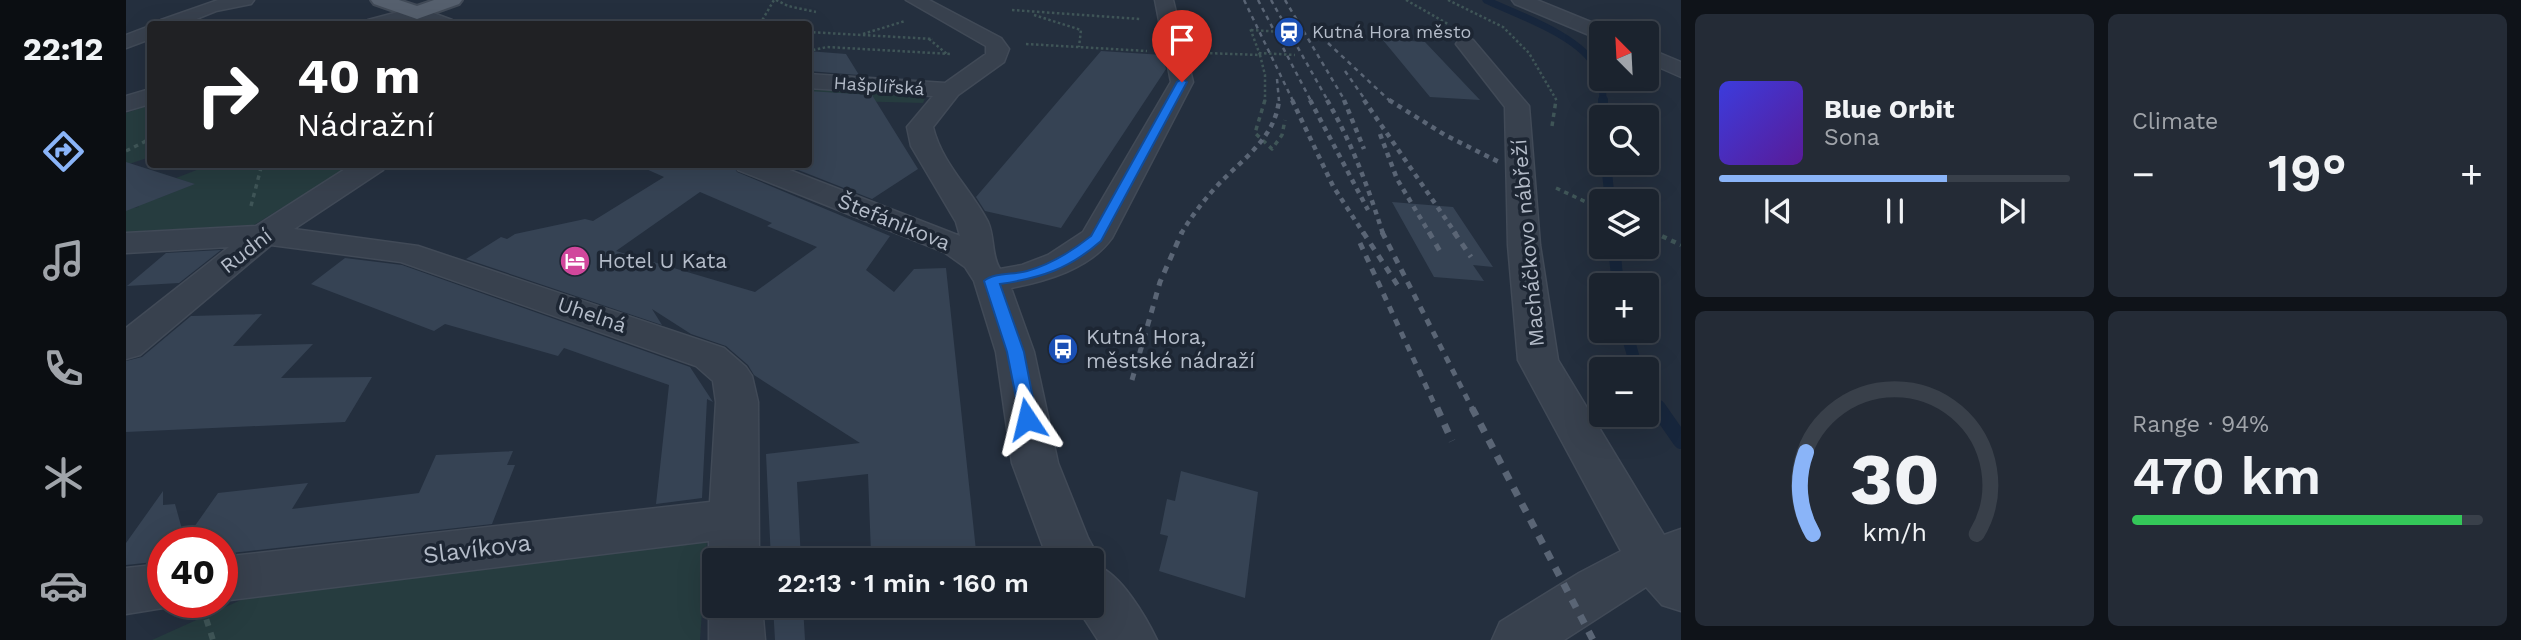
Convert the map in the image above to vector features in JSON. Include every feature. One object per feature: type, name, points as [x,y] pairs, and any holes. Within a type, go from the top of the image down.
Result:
[{"type":"main road","points":[[381,0],[416,13],[452,0]]},
{"type":"street","points":[[176,21],[211,7],[245,0]]},
{"type":"street","points":[[915,0],[990,40],[998,49],[996,57],[950,90],[920,127],[920,136],[938,171],[972,222],[985,271],[1016,352],[1035,463],[1067,548]]},
{"type":"street","points":[[1521,0],[1589,28]]},
{"type":"street","points":[[985,271],[1029,276],[1074,257],[1096,238],[1182,82],[1172,9]]},
{"type":"street","points":[[386,21],[416,13],[437,21]]},
{"type":"street","points":[[126,42],[147,33]]},
{"type":"street","name":"Macháčkovo nábřeží","points":[[1466,44],[1517,106],[1524,245],[1538,360],[1671,566]]},
{"type":"street","points":[[1659,60],[1681,70]]},
{"type":"street","name":"Hašplířská","points":[[812,81],[950,90]]},
{"type":"street","points":[[126,104],[147,97]]},
{"type":"street","name":"Rudní","points":[[126,347],[249,236],[366,168]]},
{"type":"street","name":"Štefánikova","points":[[758,168],[955,244],[985,271]]},
{"type":"street","name":"Uhelná","points":[[126,243],[249,236],[418,256],[710,357],[733,376],[737,402],[733,540]]},
{"type":"street","name":"Slavíkova","points":[[238,578],[733,540]]},
{"type":"street","points":[[1520,640],[1572,603],[1671,566]]},
{"type":"street","points":[[126,591],[147,588]]},
{"type":"street","points":[[1104,604],[1129,640]]},
{"type":"street","points":[[736,618],[737,640]]},
{"type":"path","points":[[762,21],[775,0],[788,6],[816,12]]},
{"type":"path","points":[[1406,0],[1459,30],[1466,44]]},
{"type":"path","points":[[1026,13],[1172,9]]},
{"type":"path","points":[[1012,10],[1081,30],[1079,47]]},
{"type":"path","points":[[857,35],[898,23]]},
{"type":"path","points":[[1283,32],[1251,29],[1268,83],[1264,117],[1255,133],[1272,149],[1282,135],[1285,120]]},
{"type":"path","points":[[812,32],[929,40],[990,40],[1158,52]]},
{"type":"path","points":[[834,48],[844,34]]},
{"type":"path","points":[[812,51],[834,48],[947,54]]},
{"type":"path","points":[[1238,54],[1295,55]]},
{"type":"path","points":[[126,150],[147,140]]},
{"type":"path","points":[[249,236],[246,221],[261,168]]},
{"type":"path","points":[[1565,192],[1589,203]]},
{"type":"path","points":[[1659,235],[1681,245]]},
{"type":"path","points":[[205,618],[213,640]]},
{"type":"green space","points":[[812,86],[927,94],[923,103],[812,100]]},
{"type":"green space","points":[[147,106],[147,158],[126,165],[126,113]]},
{"type":"green space","points":[[202,168],[347,168],[254,225],[126,232],[126,209],[139,207],[136,205],[194,184],[176,178]]},
{"type":"green space","points":[[707,541],[707,548],[702,548],[700,640],[152,640],[201,618],[238,618],[238,601],[252,595]]},
{"type":"building","points":[[1382,39],[1425,42],[1480,100],[1430,97]]},
{"type":"building","points":[[812,51],[846,54],[859,75],[812,71]]},
{"type":"building","points":[[1101,51],[1163,55],[1166,69],[1061,228],[985,211],[976,197]]},
{"type":"building","points":[[812,91],[872,95],[918,169],[872,199],[793,168],[812,168]]},
{"type":"building","points":[[126,162],[195,184],[126,211]]},
{"type":"building","points":[[644,168],[734,168],[737,172],[890,236],[866,270],[894,292],[914,269],[946,268],[976,548],[871,548],[868,474],[797,482],[800,548],[770,548],[766,454],[860,443],[754,375],[748,365],[726,346],[691,334],[652,309],[662,325],[466,259],[501,237],[507,239],[515,234],[585,219],[593,221],[664,177]],"holes":[[[700,192],[772,223],[767,226],[817,247],[755,292],[616,251]]]},
{"type":"building","points":[[1392,202],[1453,207],[1493,267],[1473,265],[1484,281],[1434,277]]},
{"type":"building","points":[[221,250],[179,283],[127,286],[166,253]]},
{"type":"building","points":[[345,258],[402,265],[690,367],[713,402],[707,399],[702,498],[656,504],[669,385],[564,348],[558,356],[445,324],[434,331],[311,284]]},
{"type":"building","points":[[262,314],[233,346],[313,344],[281,378],[372,377],[345,422],[126,432],[126,361],[142,357],[191,316]]},
{"type":"building","points":[[513,451],[507,465],[515,465],[492,524],[238,552],[238,527],[194,527],[218,493],[308,483],[292,509],[419,493],[436,455]]},
{"type":"building","points":[[1181,471],[1258,492],[1245,598],[1159,571],[1168,536],[1160,534],[1167,499],[1175,501]]},
{"type":"building","points":[[163,491],[163,505],[175,504],[181,527],[147,527],[147,563],[126,565],[126,543]]},
{"type":"building","points":[[774,618],[804,618],[805,640],[775,640]]},
{"type":"waterway","points":[[1486,0],[1548,28],[1577,46],[1597,69],[1603,101]]},
{"type":"waterway","points":[[1607,175],[1609,189]]},
{"type":"waterway","points":[[1615,259],[1617,273]]},
{"type":"waterway","points":[[1629,343],[1634,357]]},
{"type":"waterway","points":[[1659,409],[1681,441]]},
{"type":"railway","points":[[1244,0],[1293,101]]},
{"type":"railway","points":[[1258,0],[1311,101]]},
{"type":"railway","points":[[1271,0],[1328,101]]},
{"type":"railway","points":[[1285,0],[1345,101]]},
{"type":"railway","points":[[1328,43],[1390,101]]},
{"type":"railway","points":[[1345,71],[1366,101]]},
{"type":"railway","points":[[1277,79],[1279,100]]},
{"type":"railway","points":[[1181,233],[1207,197],[1256,148],[1271,126],[1279,100]]},
{"type":"railway","points":[[1292,100],[1333,186],[1364,234]]},
{"type":"railway","points":[[1310,100],[1368,210]]},
{"type":"railway","points":[[1327,100],[1359,166],[1383,234]]},
{"type":"railway","points":[[1344,100],[1364,149]]},
{"type":"railway","points":[[1364,100],[1456,234]]},
{"type":"railway","points":[[1389,100],[1445,135],[1499,162]]},
{"type":"railway","points":[[1380,134],[1397,179],[1430,234]]},
{"type":"railway","points":[[1363,232],[1400,289]]},
{"type":"railway","points":[[1429,232],[1442,255]]},
{"type":"railway","points":[[1454,232],[1471,257]]},
{"type":"railway","points":[[1132,380],[1160,282],[1181,233]]},
{"type":"railway","points":[[1383,234],[1473,410]]},
{"type":"railway","points":[[1360,243],[1437,410]]},
{"type":"railway","points":[[1437,408],[1452,441]]},
{"type":"railway","points":[[1472,408],[1593,640]]},
{"type":"place","name":"Kutná Hora město","points":[[1289,32]]},
{"type":"place","name":"Hotel U Kata","points":[[575,261]]},
{"type":"place","name":"Kutná Hora, městské nádraží","points":[[1063,349]]},
{"type":"route","points":[[1027,419],[1016,352],[992,281],[1029,276],[1074,257],[1096,238],[1182,82]]}]
